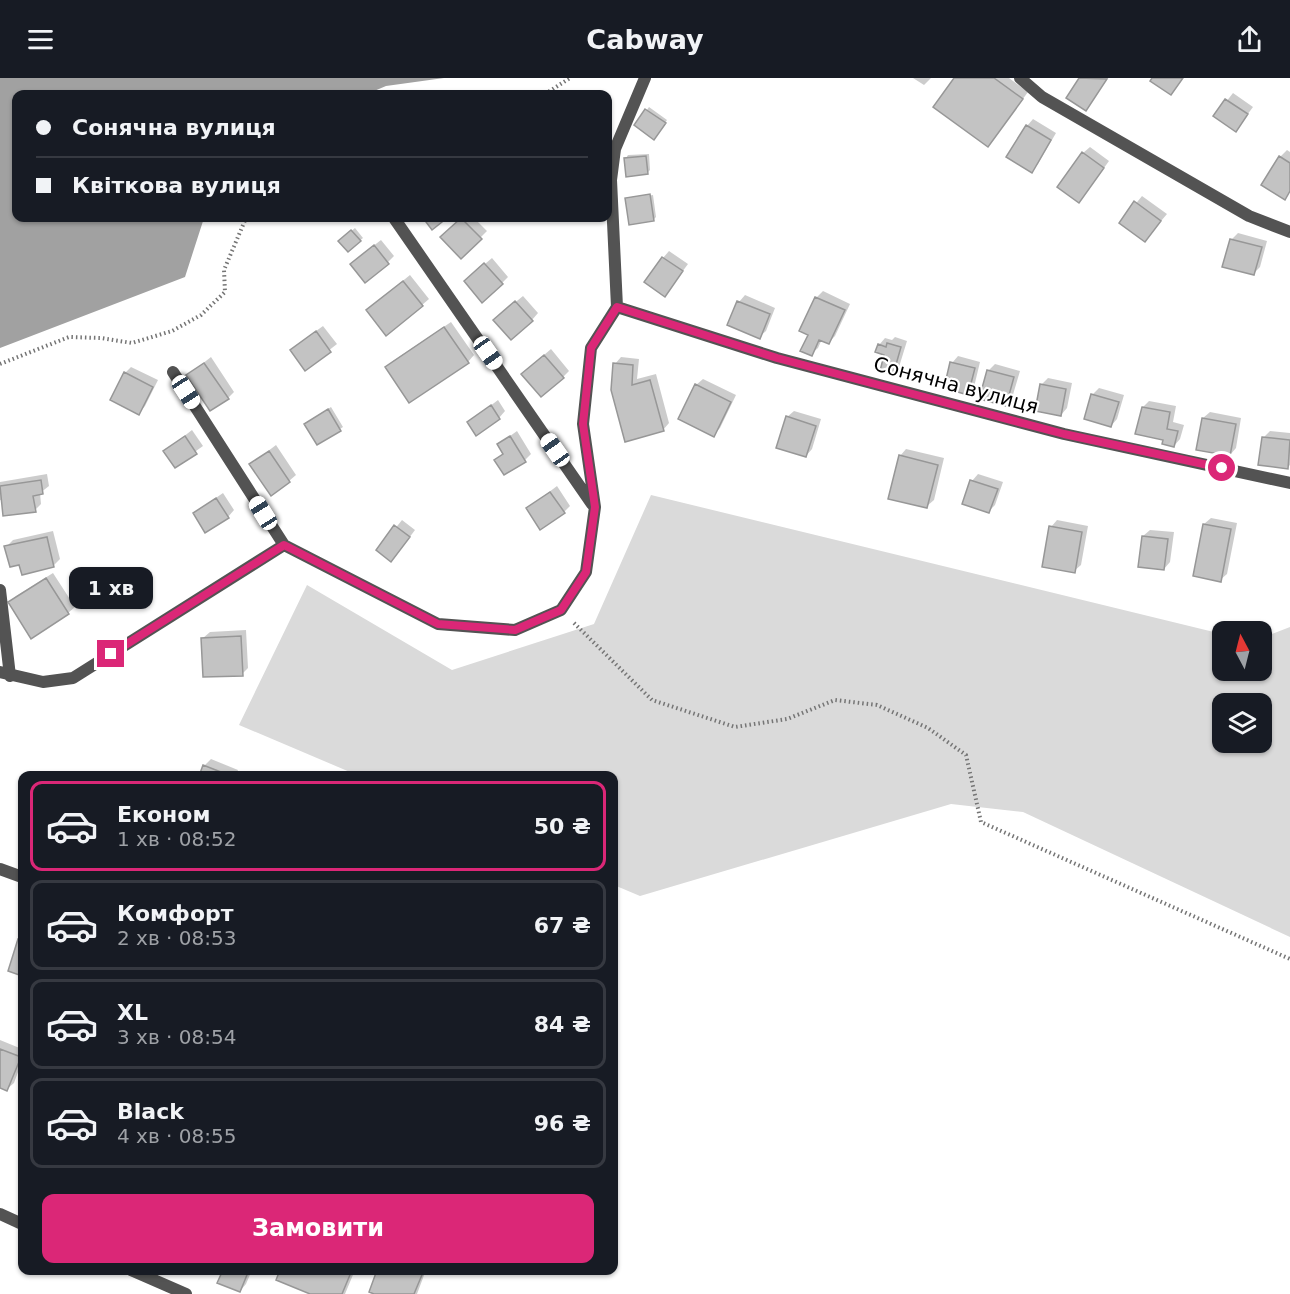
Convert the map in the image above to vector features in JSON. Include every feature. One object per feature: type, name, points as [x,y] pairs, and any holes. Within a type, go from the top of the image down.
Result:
[{"type":"street","points":[[612,172],[615,149],[645,78]]},
{"type":"street","points":[[1020,78],[1042,97],[1249,216],[1290,232]]},
{"type":"street","points":[[173,372],[284,545],[438,624],[515,630],[561,610],[586,572],[595,507],[583,424],[591,348],[617,307],[612,201]]},
{"type":"street","points":[[397,222],[595,507]]},
{"type":"street","name":"Сонячна вулиця","points":[[617,307],[777,358],[1053,431],[1290,483]]},
{"type":"street","points":[[0,590],[5,674],[44,682],[73,678],[284,545]]},
{"type":"street","points":[[0,868],[18,875]]},
{"type":"street","points":[[0,1214],[18,1222]]},
{"type":"street","points":[[142,1275],[186,1294]]},
{"type":"path","points":[[551,90],[570,78]]},
{"type":"path","points":[[0,364],[69,337],[101,338],[132,343],[172,331],[201,315],[225,292],[224,270],[244,222]]},
{"type":"path","points":[[561,610],[652,699],[735,727],[787,719],[835,700],[877,705],[928,728],[966,755],[981,822],[1290,959]]},
{"type":"shaded area","points":[[0,78],[444,78],[386,86],[376,90],[12,90],[12,222],[203,222],[185,277],[0,348]]},
{"type":"shaded area","points":[[651,495],[1212,632],[1212,681],[1272,681],[1272,634],[1290,627],[1290,937],[1023,812],[951,804],[640,896],[618,887],[618,771],[348,771],[239,725],[307,585],[452,670],[594,624]]},
{"type":"building","points":[[954,78],[994,78],[1023,99],[988,147],[933,107]]},
{"type":"building","points":[[1079,78],[1107,79],[1086,111],[1066,98]]},
{"type":"building","points":[[1152,78],[1183,78],[1171,95],[1150,81]]},
{"type":"building","points":[[1225,99],[1248,114],[1236,132],[1213,116]]},
{"type":"building","points":[[645,109],[666,123],[654,140],[634,125]]},
{"type":"building","points":[[1026,125],[1051,140],[1032,173],[1006,157]]},
{"type":"building","points":[[1082,152],[1104,168],[1079,203],[1057,187]]},
{"type":"building","points":[[646,156],[648,174],[626,177],[624,158]]},
{"type":"building","points":[[1279,156],[1290,163],[1290,191],[1285,200],[1261,185]]},
{"type":"building","points":[[650,194],[654,221],[629,225],[625,198]]},
{"type":"building","points":[[1134,201],[1161,221],[1145,242],[1119,223]]},
{"type":"building","points":[[426,222],[442,222],[432,230]]},
{"type":"building","points":[[457,222],[465,222],[482,239],[461,259],[440,237]]},
{"type":"building","points":[[351,230],[361,241],[348,252],[338,241]]},
{"type":"building","points":[[1230,239],[1262,247],[1254,275],[1222,267]]},
{"type":"building","points":[[374,245],[389,264],[365,283],[350,264]]},
{"type":"building","points":[[662,257],[683,271],[665,297],[644,282]]},
{"type":"building","points":[[484,263],[503,284],[482,303],[464,281]]},
{"type":"building","points":[[403,281],[423,306],[386,336],[366,310]]},
{"type":"building","points":[[815,297],[845,310],[829,344],[819,340],[812,356],[800,351],[808,335],[799,331]]},
{"type":"building","points":[[515,301],[533,321],[511,340],[493,320]]},
{"type":"building","points":[[737,301],[770,314],[760,339],[727,325]]},
{"type":"building","points":[[444,327],[469,363],[409,403],[385,367]]},
{"type":"building","points":[[316,331],[331,352],[305,371],[290,350]]},
{"type":"building","points":[[887,343],[901,347],[893,375],[880,371],[884,355],[875,352],[878,344],[886,347]]},
{"type":"building","points":[[544,355],[564,378],[541,397],[521,374]]},
{"type":"building","points":[[950,362],[975,368],[968,395],[944,388]]},
{"type":"building","points":[[204,363],[229,399],[210,411],[186,375]]},
{"type":"building","points":[[613,363],[633,365],[632,385],[650,380],[664,431],[625,442],[611,390]]},
{"type":"building","points":[[987,370],[1014,377],[1006,406],[979,399]]},
{"type":"building","points":[[124,372],[153,387],[139,415],[110,400]]},
{"type":"building","points":[[695,384],[731,402],[714,437],[678,419]]},
{"type":"building","points":[[1040,384],[1066,389],[1061,416],[1035,411]]},
{"type":"building","points":[[1091,394],[1119,402],[1111,427],[1084,419]]},
{"type":"building","points":[[491,405],[500,419],[476,436],[467,422]]},
{"type":"building","points":[[1142,407],[1170,412],[1167,429],[1178,431],[1174,447],[1162,444],[1163,440],[1135,434]]},
{"type":"building","points":[[328,409],[341,431],[317,445],[304,424]]},
{"type":"building","points":[[786,416],[816,426],[806,457],[776,448]]},
{"type":"building","points":[[1202,418],[1236,424],[1230,456],[1196,450]]},
{"type":"building","points":[[185,436],[197,454],[175,468],[163,451]]},
{"type":"building","points":[[510,436],[526,462],[504,475],[494,460],[503,454],[497,444]]},
{"type":"building","points":[[1262,437],[1290,440],[1288,469],[1258,465]]},
{"type":"building","points":[[269,451],[290,482],[271,496],[249,464]]},
{"type":"building","points":[[899,455],[938,465],[927,508],[888,499]]},
{"type":"building","points":[[41,480],[43,494],[33,496],[36,512],[3,516],[0,486]]},
{"type":"building","points":[[970,480],[998,489],[989,513],[962,504]]},
{"type":"building","points":[[550,492],[565,513],[540,530],[526,508]]},
{"type":"building","points":[[216,498],[229,518],[205,533],[193,513]]},
{"type":"building","points":[[1203,524],[1231,529],[1221,582],[1193,576]]},
{"type":"building","points":[[394,525],[410,537],[391,562],[376,550]]},
{"type":"building","points":[[1049,526],[1082,532],[1075,573],[1042,567]]},
{"type":"building","points":[[1142,536],[1168,539],[1164,570],[1138,567]]},
{"type":"building","points":[[47,537],[54,567],[22,575],[19,565],[10,567],[4,546]]},
{"type":"building","points":[[46,578],[69,614],[31,639],[8,602]]},
{"type":"building","points":[[241,636],[243,676],[203,677],[201,638]]},
{"type":"building","points":[[203,765],[218,771],[201,771]]},
{"type":"building","points":[[18,939],[18,975],[8,971]]},
{"type":"building","points":[[0,1049],[18,1056],[18,1064],[7,1091],[0,1088]]},
{"type":"building","points":[[221,1275],[247,1275],[240,1292],[217,1283]]},
{"type":"building","points":[[278,1275],[350,1275],[342,1294],[310,1294],[276,1280]]},
{"type":"building","points":[[375,1275],[422,1275],[414,1294],[369,1292]]},
{"type":"route","points":[[111,654],[284,545],[438,624],[515,630],[561,610],[586,572],[595,507],[583,424],[591,348],[617,307],[777,358],[1064,434],[1222,468]]}]
